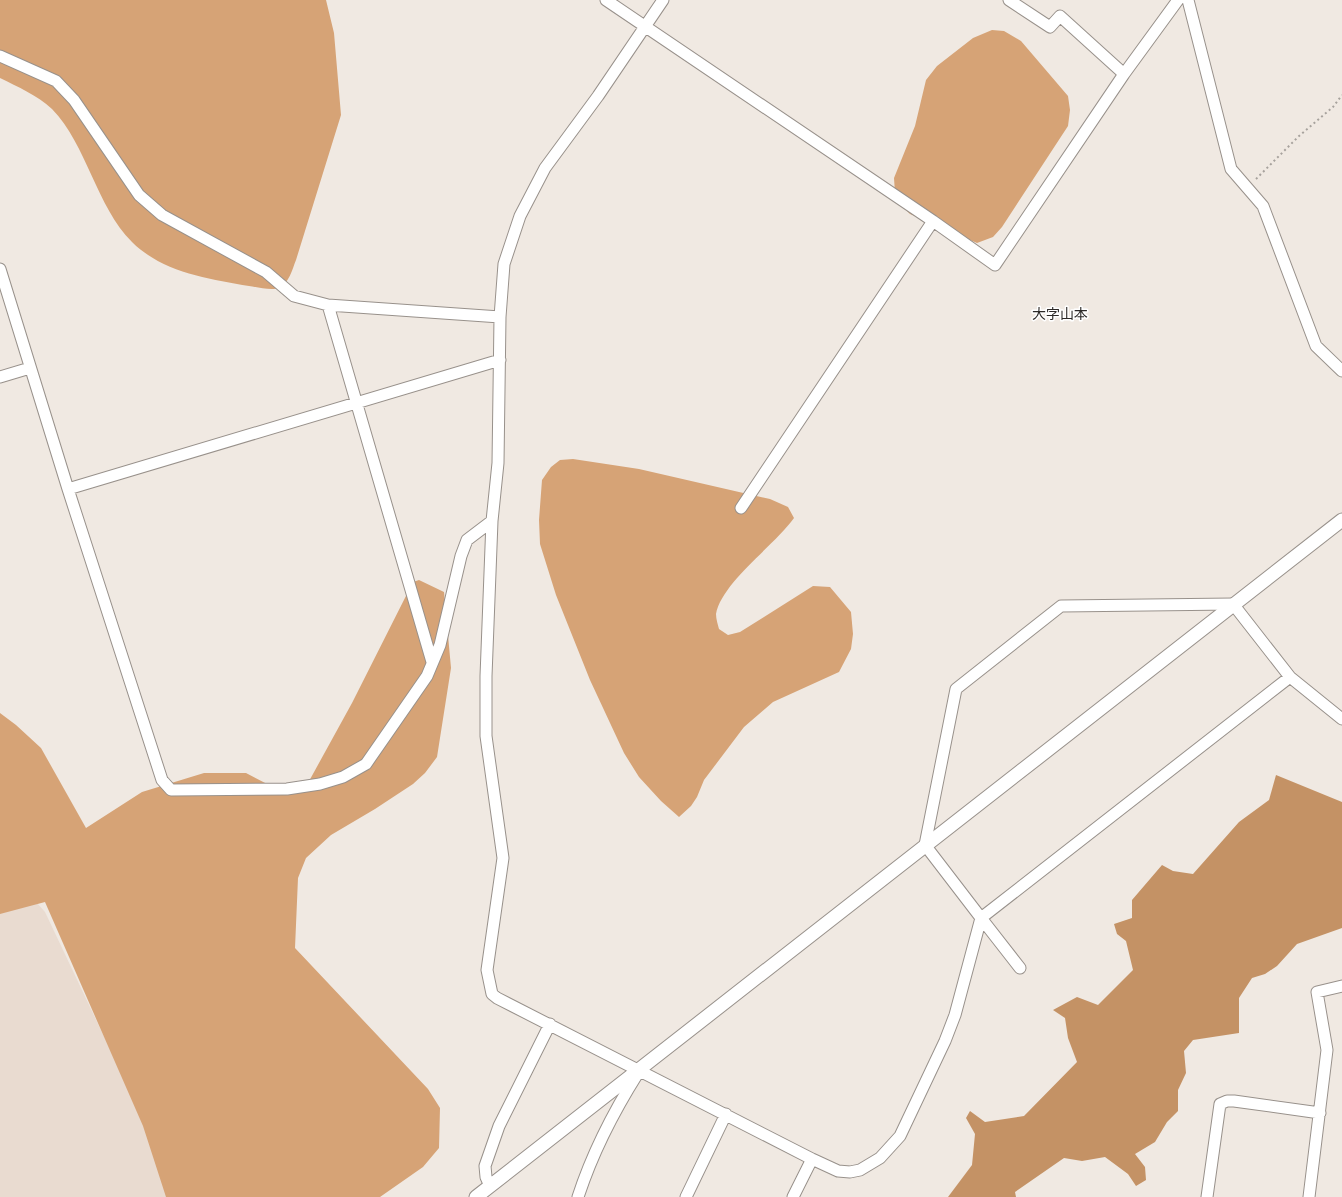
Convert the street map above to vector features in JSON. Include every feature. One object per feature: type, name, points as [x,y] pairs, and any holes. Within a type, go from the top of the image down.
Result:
[{"type":"street","points":[[606,0],[933,221],[995,265],[1124,74],[1178,0]]},
{"type":"street","points":[[663,0],[598,96],[545,168],[520,216],[504,264],[500,317],[498,464],[492,521],[486,676],[486,736],[503,858],[487,970],[492,994],[497,998],[812,1159],[838,1171],[860,1170],[880,1158],[900,1136],[945,1041],[955,1015],[981,918],[1290,677]]},
{"type":"street","points":[[1009,0],[1050,27],[1060,16],[1124,74]]},
{"type":"street","points":[[1188,0],[1231,169],[1263,206],[1316,346],[1342,371]]},
{"type":"street","points":[[0,56],[56,81],[74,100],[139,195],[162,215],[266,272],[294,296],[328,305],[500,317]]},
{"type":"street","points":[[741,508],[933,221]]},
{"type":"street","points":[[0,269],[68,489],[162,780],[171,790],[287,789],[320,784],[343,777],[366,764],[427,676],[440,645],[461,556],[467,540],[492,521]]},
{"type":"street","points":[[328,305],[432,662]]},
{"type":"street","points":[[68,489],[500,360]]},
{"type":"street","points":[[0,377],[30,368]]},
{"type":"street","points":[[476,1197],[1342,520]]},
{"type":"street","points":[[1233,604],[1290,677],[1342,719]]},
{"type":"street","points":[[1020,968],[925,845],[956,689],[1061,606],[1233,604]]},
{"type":"street","points":[[1309,1197],[1327,1050],[1317,992],[1342,986]]},
{"type":"street","points":[[490,1186],[486,1177],[485,1166],[499,1126],[550,1024]]},
{"type":"street","points":[[578,1197],[592,1158],[639,1070]]},
{"type":"street","points":[[1207,1197],[1220,1104],[1227,1101],[1234,1101],[1320,1113]]},
{"type":"street","points":[[686,1197],[726,1114]]},
{"type":"street","points":[[793,1197],[812,1159]]},
{"type":"path","points":[[1247,187],[1298,137],[1333,107],[1342,95]]},
{"type":"shaded area","points":[[0,0],[326,0],[334,33],[341,115],[296,260],[290,276],[282,286],[276,289],[268,289],[186,273],[157,261],[132,242],[109,211],[74,140],[52,109],[27,92],[0,78]]},
{"type":"shaded area","points":[[992,30],[1004,31],[1021,41],[1068,96],[1070,110],[1068,126],[1002,227],[993,237],[977,243],[910,214],[901,205],[895,193],[894,178],[915,126],[926,80],[937,66],[973,38]]},
{"type":"shaded area","points":[[573,459],[639,469],[770,499],[788,507],[794,518],[738,577],[720,602],[716,614],[717,622],[719,629],[728,635],[740,632],[813,586],[830,587],[851,612],[853,634],[851,649],[839,672],[773,702],[744,727],[704,780],[697,797],[691,806],[679,817],[661,801],[639,777],[624,753],[590,680],[556,595],[540,544],[539,520],[542,480],[551,467],[560,460]]},
{"type":"shaded area","points":[[419,580],[444,592],[451,668],[437,757],[425,773],[413,784],[331,835],[306,858],[298,878],[295,948],[428,1089],[440,1108],[439,1148],[423,1167],[380,1197],[166,1197],[143,1126],[45,902],[0,914],[0,713],[16,725],[41,748],[86,828],[142,792],[204,773],[246,773],[271,786],[308,783],[352,703],[413,582]]},
{"type":"shaded area","points":[[1276,775],[1342,802],[1342,928],[1297,944],[1277,966],[1265,974],[1252,978],[1239,998],[1239,1033],[1193,1040],[1184,1051],[1186,1073],[1178,1090],[1178,1111],[1167,1122],[1155,1142],[1135,1154],[1145,1167],[1146,1180],[1136,1186],[1128,1174],[1105,1157],[1082,1161],[1064,1158],[1015,1192],[1016,1197],[948,1197],[972,1165],[975,1134],[966,1118],[970,1111],[985,1122],[1024,1116],[1077,1062],[1068,1038],[1065,1018],[1053,1010],[1077,997],[1098,1005],[1133,970],[1126,941],[1117,934],[1114,924],[1132,918],[1132,900],[1162,865],[1173,871],[1193,874],[1239,822],[1269,800]]},
{"type":"shaded area","points":[[26,891],[45,912],[180,1197],[0,1197],[0,903]]},
{"type":"district","name":"大字山本","points":[[1060,314]]}]
